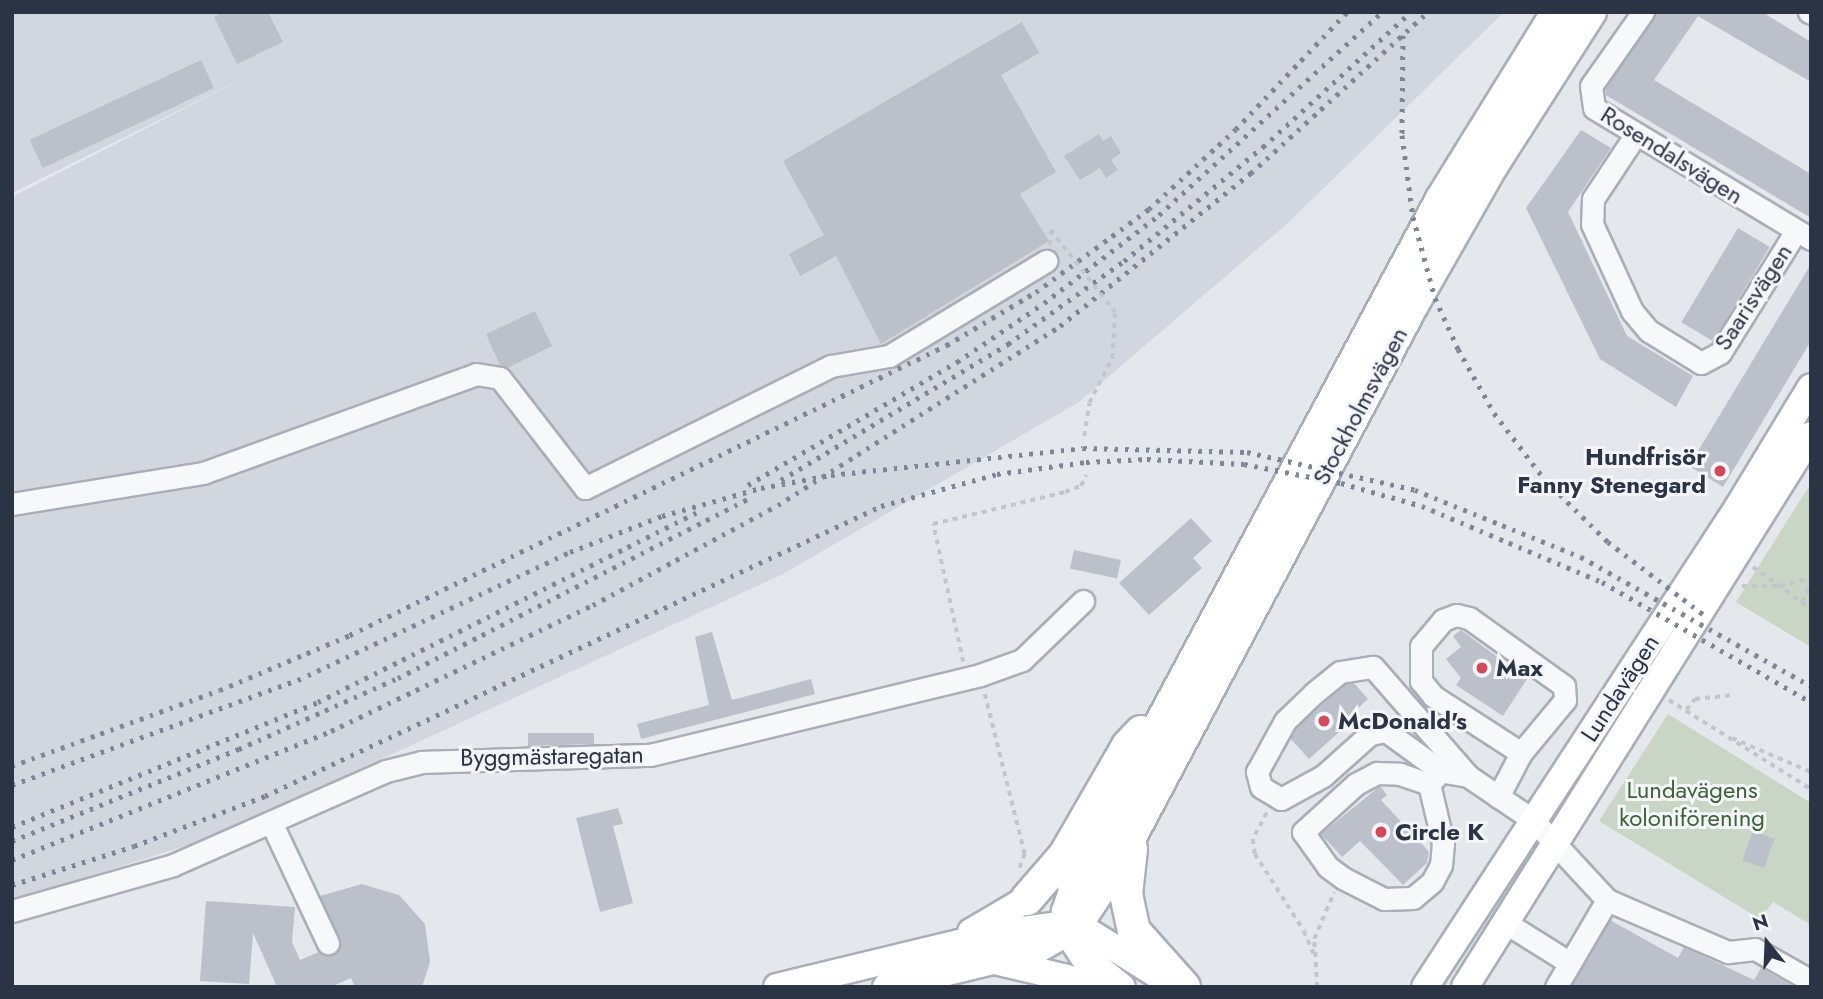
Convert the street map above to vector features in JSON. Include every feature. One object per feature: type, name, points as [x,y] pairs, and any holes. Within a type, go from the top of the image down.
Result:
[{"type":"highway","name":"Stockholmsvägen","points":[[1074,886],[1178,698],[1316,430],[1437,210],[1558,12]]},
{"type":"highway","name":"Stockholmsvägen","points":[[1146,808],[1412,305],[1492,165],[1590,12]]},
{"type":"highway","name":"Stockholmsvägen","points":[[1027,899],[1065,855],[1132,741],[1178,698]]},
{"type":"highway","points":[[1013,958],[1070,926],[1146,808]]},
{"type":"highway","points":[[1146,808],[1126,873],[1130,922],[1152,955],[1184,987]]},
{"type":"main road","name":"Lundavägen","points":[[1425,987],[1738,507],[1811,387]]},
{"type":"main road","name":"Lundavägen","points":[[1465,987],[1811,435]]},
{"type":"main road","points":[[1074,886],[1070,926],[1082,955],[1122,987]]},
{"type":"main road","points":[[943,947],[1027,899]]},
{"type":"main road","points":[[777,987],[943,947],[1070,926],[1178,987]]},
{"type":"main road","points":[[886,987],[1013,958],[1106,987]]},
{"type":"street","name":"Rosendalsvägen","points":[[1643,12],[1589,94],[1594,108],[1803,235]]},
{"type":"street","name":"Saarisvägen","points":[[1636,134],[1593,199],[1592,224],[1632,311],[1649,331],[1701,363],[1720,353],[1803,235]]},
{"type":"street","points":[[12,504],[203,473],[476,374],[500,378],[585,488],[831,366],[889,356],[1046,261]]},
{"type":"street","name":"Byggmästaregatan","points":[[12,911],[173,865],[386,771],[422,762],[650,755],[973,676],[1022,660],[1083,601]]},
{"type":"street","points":[[1498,797],[1521,753],[1565,700],[1564,686],[1469,618],[1443,620],[1422,646],[1421,681],[1433,696],[1521,753]]},
{"type":"street","points":[[1439,769],[1394,734],[1377,731],[1323,775],[1290,796],[1275,798],[1257,781],[1271,742],[1314,693],[1350,668],[1373,667],[1439,769],[1443,843],[1441,865],[1432,882],[1413,898],[1384,899],[1343,878],[1328,867],[1303,832],[1356,784],[1377,773],[1400,774],[1439,769],[1468,776],[1533,820],[1553,846],[1607,900],[1728,952],[1755,949],[1811,981]]},
{"type":"street","points":[[271,822],[328,943]]},
{"type":"street","points":[[1556,987],[1607,900]]},
{"type":"street","points":[[1506,923],[1570,962]]},
{"type":"path","points":[[1051,230],[1115,312],[1112,358],[1089,403],[1084,436]]},
{"type":"path","points":[[1020,867],[1025,854],[973,676],[933,524],[1065,492],[1081,485],[1086,475]]},
{"type":"path","points":[[1749,564],[1811,609]]},
{"type":"path","points":[[1739,588],[1756,583],[1780,586],[1811,580]]},
{"type":"path","points":[[1802,602],[1811,580]]},
{"type":"path","points":[[1685,711],[1695,699],[1734,695]]},
{"type":"path","points":[[1664,698],[1811,789]]},
{"type":"path","points":[[1721,733],[1811,772]]},
{"type":"path","points":[[1275,798],[1253,839],[1253,848],[1304,931],[1314,955]]},
{"type":"path","points":[[1317,987],[1314,955],[1318,925],[1343,878]]},
{"type":"shaded area","points":[[12,12],[1504,12],[1289,222],[1079,402],[783,574],[210,838],[12,901],[12,197],[260,70],[12,193]]},
{"type":"green space","points":[[1811,483],[1811,647],[1736,602]]},
{"type":"green space","name":"Lundavägens koloniförening","points":[[1668,714],[1811,803],[1811,925],[1773,902],[1760,919],[1599,821]]},
{"type":"building","points":[[224,12],[268,12],[283,42],[237,64],[214,17]]},
{"type":"building","points":[[1657,12],[1762,12],[1811,42],[1811,82],[1698,16],[1654,80],[1811,174],[1811,218],[1606,95],[1605,89]]},
{"type":"building","points":[[1022,22],[1039,53],[1001,75],[1056,172],[1020,194],[1049,241],[881,344],[836,256],[800,276],[789,254],[824,235],[783,161]]},
{"type":"building","points":[[201,60],[214,88],[43,168],[30,140]]},
{"type":"building","points":[[1581,130],[1611,148],[1568,212],[1627,336],[1693,376],[1676,407],[1600,359],[1526,208]]},
{"type":"building","points":[[1099,134],[1103,141],[1111,136],[1121,153],[1111,160],[1118,170],[1106,178],[1100,168],[1080,180],[1064,156]]},
{"type":"building","points":[[1738,228],[1770,247],[1713,341],[1681,322]]},
{"type":"building","points":[[1811,264],[1811,341],[1723,487],[1689,466]]},
{"type":"building","points":[[535,311],[552,346],[507,368],[500,365],[486,334]]},
{"type":"building","points":[[1191,518],[1212,541],[1193,558],[1202,568],[1149,615],[1119,583]]},
{"type":"building","points":[[1074,550],[1121,560],[1117,579],[1070,569]]},
{"type":"building","name":"Max","points":[[1461,630],[1527,679],[1503,716],[1456,685],[1461,678],[1446,659],[1461,647],[1453,636]]},
{"type":"building","points":[[712,632],[732,700],[811,679],[815,694],[641,739],[637,724],[709,705],[695,637]]},
{"type":"building","points":[[1354,683],[1368,699],[1356,710],[1359,714],[1309,759],[1290,738],[1296,729],[1345,684]]},
{"type":"building","points":[[528,733],[594,733],[594,744],[528,746]]},
{"type":"building","points":[[1380,786],[1387,795],[1381,800],[1429,852],[1427,863],[1403,885],[1360,841],[1342,857],[1321,834]]},
{"type":"building","points":[[618,808],[623,824],[613,826],[633,903],[600,912],[576,818]]},
{"type":"building","points":[[1753,831],[1775,839],[1764,868],[1742,860]]},
{"type":"building","points":[[362,884],[399,895],[425,924],[430,962],[422,987],[355,987],[351,978],[331,987],[277,987],[253,933],[249,984],[200,981],[206,901],[295,907],[292,942],[300,960],[319,952],[333,955],[341,945],[320,896]]},
{"type":"building","points":[[1610,920],[1678,958],[1684,947],[1754,980],[1761,968],[1794,987],[1571,987]]},
{"type":"railway","points":[[12,766],[220,690],[350,635],[947,345],[1036,292],[1149,209],[1236,129],[1347,12]]},
{"type":"railway","points":[[748,485],[957,362],[1044,303],[1159,215],[1382,12]]},
{"type":"railway","points":[[781,480],[1008,344],[1124,261],[1263,147],[1411,12]]},
{"type":"railway","points":[[12,860],[331,731],[593,605],[778,505],[1060,326],[1251,173],[1428,12]]},
{"type":"railway","points":[[1403,35],[1402,135],[1413,217],[1435,298],[1458,349],[1494,413],[1545,480],[1608,542],[1704,615]]},
{"type":"railway","points":[[12,785],[298,680],[570,552],[662,516],[761,488],[831,475],[1083,448],[1247,452],[1415,490],[1581,557],[1811,686]]},
{"type":"railway","points":[[12,885],[134,846],[265,796],[881,506],[997,474],[1086,462],[1147,459],[1244,464],[1341,483],[1422,506],[1602,582],[1811,702]]},
{"type":"railway","points":[[12,841],[239,749],[398,678],[751,497]]},
{"type":"railway","points":[[12,827],[318,702],[702,510]]},
{"type":"place","name":"Hundfrisör Fanny Stenegard","points":[[1720,471]]},
{"type":"place","name":"Max","points":[[1482,668]]},
{"type":"place","name":"McDonald's","points":[[1324,721]]},
{"type":"place","name":"Circle K","points":[[1381,832]]}]
